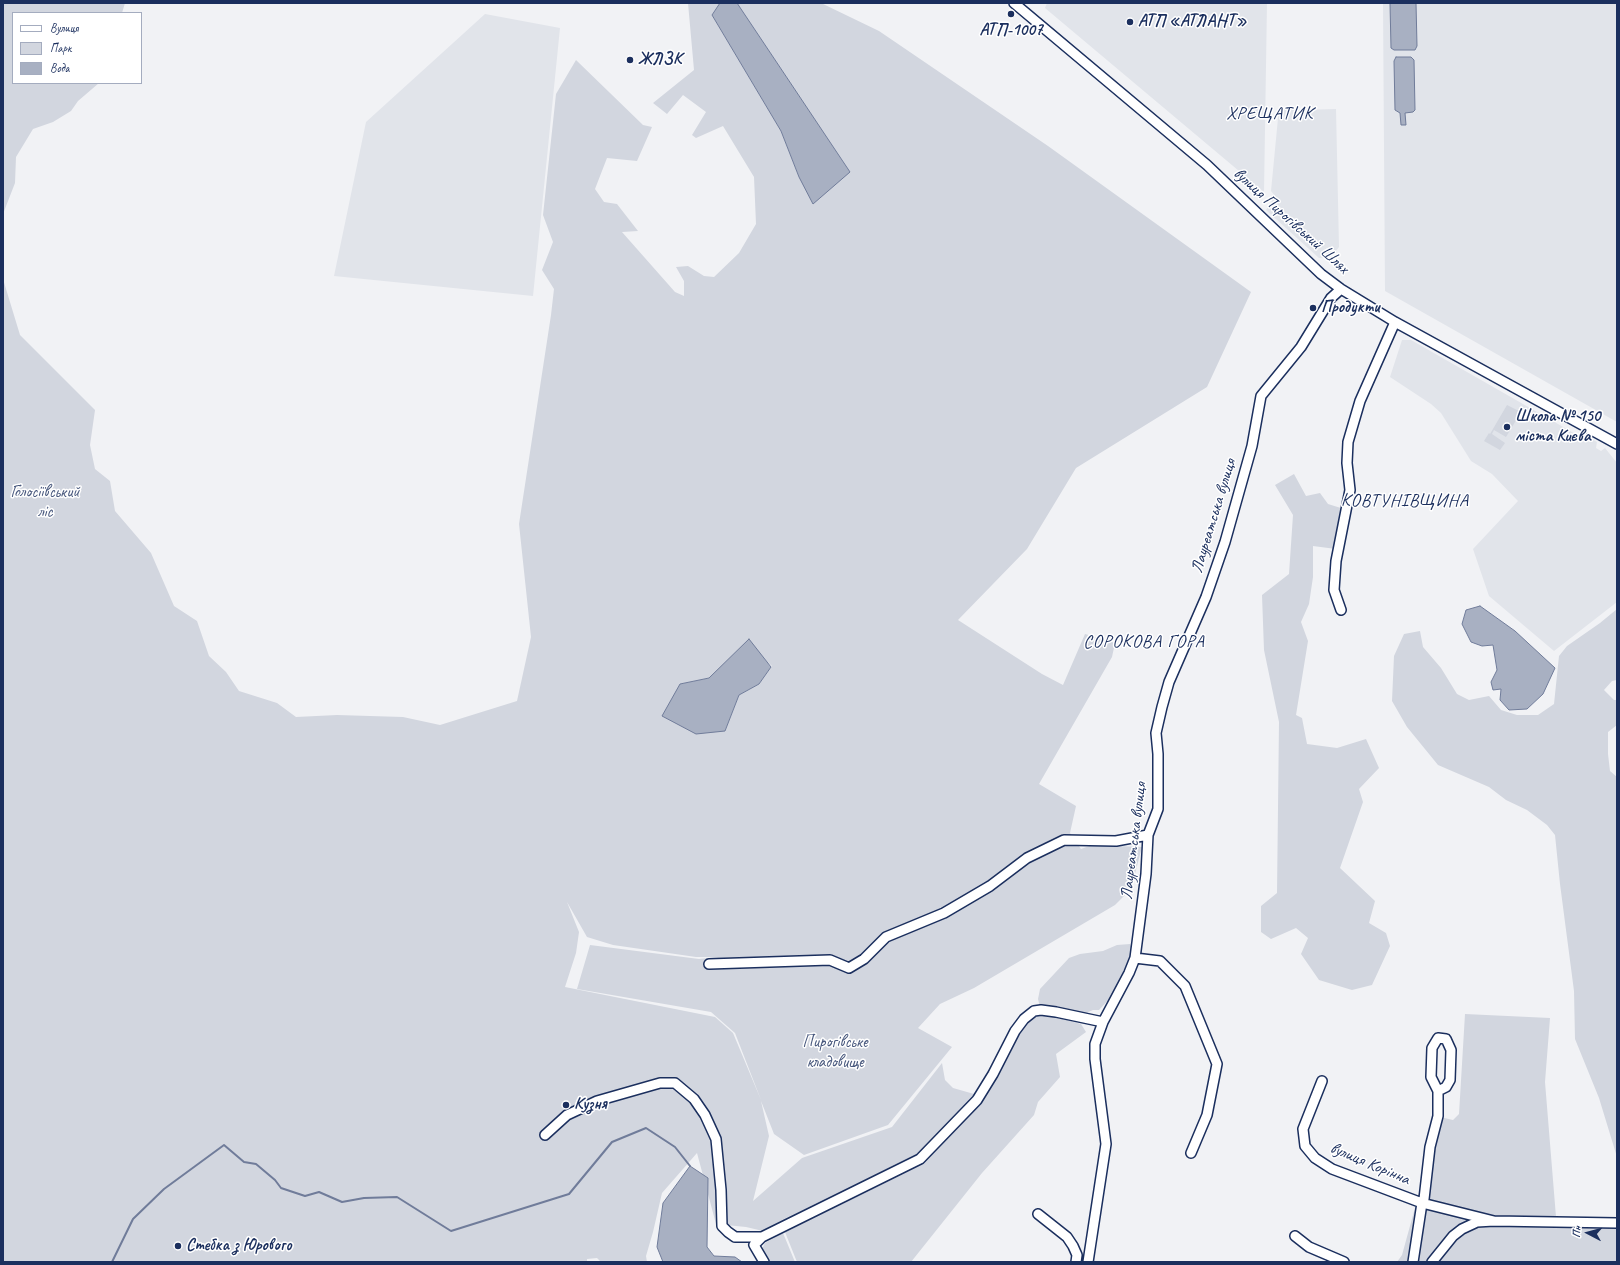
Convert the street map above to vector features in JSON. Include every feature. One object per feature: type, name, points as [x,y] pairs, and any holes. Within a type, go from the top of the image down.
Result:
[{"type":"street","name":"вулиця Пирогівський Шлях","points":[[1014,3],[1207,165],[1321,274],[1341,289],[1395,322],[1613,442]]},
{"type":"street","name":"Лауреатська вулиця","points":[[1088,1262],[1106,1144],[1095,1059],[1095,1044],[1103,1022],[1129,973],[1135,958],[1146,874],[1148,835],[1158,809],[1158,754],[1156,733],[1162,707],[1170,682],[1206,597],[1225,542],[1252,446],[1261,396],[1301,347],[1331,298],[1341,289]]},
{"type":"street","points":[[1341,610],[1334,590],[1336,561],[1350,490],[1346,463],[1348,442],[1360,401],[1395,322]]},
{"type":"street","points":[[1613,442],[1617,450]]},
{"type":"street","points":[[709,964],[830,960],[849,968],[864,959],[886,936],[944,913],[990,886],[1027,858],[1064,840],[1116,841],[1148,835]]},
{"type":"street","points":[[1135,958],[1160,961],[1186,986],[1217,1064],[1207,1114],[1191,1153]]},
{"type":"street","points":[[754,1246],[762,1237],[920,1159],[977,1100],[993,1074],[1015,1031],[1024,1018],[1034,1011],[1040,1010],[1056,1012],[1103,1022]]},
{"type":"street","points":[[1413,1262],[1422,1203],[1424,1199],[1430,1147],[1438,1116],[1438,1091],[1431,1077],[1432,1048],[1438,1038],[1446,1039],[1452,1050],[1450,1080],[1446,1087],[1438,1091]]},
{"type":"street","name":"вулиця Корінна","points":[[1322,1081],[1303,1129],[1305,1146],[1315,1158],[1332,1169],[1422,1203],[1494,1221]]},
{"type":"street","points":[[545,1135],[567,1115],[597,1101],[660,1083],[675,1083],[694,1099],[705,1115],[716,1140],[721,1190],[722,1226],[735,1237],[762,1237]]},
{"type":"street","points":[[1038,1214],[1067,1237],[1077,1255],[1076,1262]]},
{"type":"street","points":[[1432,1262],[1453,1236],[1462,1228],[1477,1222],[1617,1223]]},
{"type":"street","points":[[1295,1236],[1309,1247],[1344,1262]]},
{"type":"street","points":[[745,1237],[754,1246],[764,1262]]},
{"type":"shaded area","points":[[1047,3],[1267,3],[1264,192],[1045,8]]},
{"type":"shaded area","points":[[1383,3],[1617,3],[1617,422],[1385,291]]},
{"type":"shaded area","points":[[485,14],[560,28],[533,296],[334,276],[366,122]]},
{"type":"shaded area","points":[[1279,108],[1301,110],[1336,109],[1339,247],[1331,257],[1319,258],[1266,210],[1275,196],[1271,191]]},
{"type":"shaded area","points":[[1402,340],[1411,340],[1579,436],[1582,433],[1597,442],[1596,448],[1601,451],[1605,448],[1617,463],[1617,602],[1554,651],[1489,596],[1473,549],[1518,501],[1492,474],[1471,461],[1441,413],[1431,404],[1390,377]]},
{"type":"green space","points":[[3,3],[125,3],[122,12],[12,12],[12,84],[98,84],[78,101],[71,111],[53,122],[33,129],[16,157],[15,183],[3,214]]},
{"type":"green space","points":[[688,3],[720,3],[712,15],[781,131],[799,177],[850,172],[737,3],[821,3],[879,31],[1048,146],[1251,292],[1207,387],[1076,468],[1027,549],[958,620],[1042,674],[1063,685],[1085,634],[1115,643],[1112,657],[1039,784],[1076,806],[1070,833],[1081,849],[1092,845],[1142,847],[1131,889],[1115,905],[974,988],[940,1004],[918,1028],[952,1047],[888,1125],[804,1155],[774,1134],[761,1101],[769,1136],[753,1201],[802,1158],[892,1127],[942,1063],[945,1080],[953,1088],[974,1094],[917,1154],[763,1231],[746,1227],[716,1224],[697,1153],[662,1193],[646,1256],[647,1262],[601,1262],[597,1258],[587,1259],[587,1262],[3,1262],[3,279],[20,335],[95,410],[90,445],[95,469],[110,481],[115,511],[151,553],[174,606],[197,621],[209,656],[226,672],[239,691],[277,703],[296,717],[337,715],[403,717],[440,725],[517,701],[531,637],[519,524],[554,289],[542,270],[553,242],[543,215],[556,94],[576,60],[643,125],[652,127],[637,161],[607,158],[595,189],[604,202],[617,204],[638,231],[622,232],[675,292],[684,296],[684,281],[676,267],[688,266],[704,276],[714,277],[739,253],[756,224],[754,177],[723,126],[696,138],[692,135],[706,112],[683,95],[667,114],[653,103],[694,70]],"holes":[[[764,659],[772,666],[759,684],[739,695],[725,731],[680,684],[709,678]],[[567,902],[587,937],[613,945],[696,957],[718,957],[699,959],[590,945],[577,989],[711,1012],[735,1033],[761,1100],[733,1033],[715,1017],[565,987],[576,953],[579,932]]]},
{"type":"green space","points":[[1507,405],[1521,412],[1506,437],[1494,430],[1492,434],[1505,443],[1500,450],[1484,441],[1489,433],[1490,434]]},
{"type":"green space","points":[[1294,474],[1306,496],[1320,493],[1328,504],[1344,509],[1336,549],[1313,546],[1313,577],[1309,604],[1301,622],[1308,641],[1296,715],[1302,718],[1307,744],[1337,748],[1366,739],[1379,768],[1359,789],[1363,802],[1340,868],[1375,901],[1369,923],[1386,933],[1390,946],[1372,985],[1352,990],[1319,980],[1301,954],[1308,938],[1296,928],[1271,939],[1261,932],[1261,906],[1277,893],[1279,722],[1264,650],[1262,595],[1289,574],[1293,515],[1275,485]]},
{"type":"green space","points":[[1617,609],[1617,680],[1612,681],[1604,690],[1614,700],[1617,700],[1617,725],[1608,732],[1608,754],[1610,771],[1617,777],[1617,1157],[1599,1098],[1575,1039],[1574,991],[1555,835],[1547,825],[1527,810],[1506,800],[1489,787],[1438,765],[1407,727],[1392,701],[1394,656],[1404,634],[1420,631],[1423,647],[1441,668],[1457,694],[1469,700],[1489,696],[1501,710],[1517,715],[1538,715],[1554,704],[1559,656],[1567,646]]},
{"type":"green space","points":[[1130,944],[1133,951],[1113,995],[1099,1010],[1093,1010],[1086,1013],[1040,1007],[1038,999],[1040,989],[1069,958],[1080,954],[1103,951],[1117,945]]},
{"type":"green space","points":[[1040,1014],[1081,1024],[1086,1032],[1056,1054],[1060,1077],[1038,1102],[1034,1115],[982,1173],[911,1262],[797,1262],[785,1232],[924,1164],[971,1112],[1022,1026],[1034,1016]]},
{"type":"green space","points":[[1465,1014],[1550,1018],[1545,1082],[1556,1217],[1617,1220],[1617,1262],[1397,1262],[1402,1255],[1440,1117],[1453,1120],[1459,1114]]},
{"type":"green space","points":[[783,1233],[795,1262],[767,1262],[761,1251],[765,1243]]},
{"type":"water","points":[[720,3],[737,3],[850,172],[813,204],[799,177],[781,131],[712,15]]},
{"type":"water","points":[[1390,3],[1416,3],[1417,46],[1415,50],[1394,50],[1391,48]]},
{"type":"water","points":[[1396,57],[1411,57],[1414,60],[1415,110],[1413,112],[1405,113],[1406,125],[1401,125],[1400,113],[1395,110],[1394,61]]},
{"type":"water","points":[[1480,606],[1515,631],[1555,668],[1543,694],[1527,709],[1509,710],[1500,700],[1501,689],[1493,690],[1491,682],[1497,670],[1493,645],[1482,646],[1471,642],[1462,624],[1466,610]]},
{"type":"water","points":[[749,639],[771,667],[759,684],[739,695],[725,731],[696,734],[662,716],[680,684],[709,678]]},
{"type":"water","points":[[690,1166],[708,1178],[707,1247],[714,1256],[735,1257],[742,1262],[663,1262],[657,1247],[663,1203]]},
{"type":"waterway","points":[[112,1262],[133,1219],[164,1189],[224,1145],[244,1162],[256,1164],[275,1180],[281,1188],[305,1196],[319,1192],[342,1202],[364,1198],[397,1197],[451,1231],[569,1194],[612,1142],[646,1128],[675,1147],[690,1166]]},
{"type":"place","name":"АТП-1007","points":[[1011,14]]},
{"type":"place","name":"АТП «АТЛАНТ»","points":[[1130,22]]},
{"type":"place","name":"ЖЛЗК","points":[[630,60]]},
{"type":"place","name":"Продукти","points":[[1313,308]]},
{"type":"place","name":"Школа № 150 міста Києва","points":[[1507,427]]},
{"type":"place","name":"Кузня","points":[[566,1105]]},
{"type":"place","name":"Стебка з Юрового","points":[[178,1246]]},
{"type":"district","name":"ХРЕЩАТИК","points":[[1270,114]]},
{"type":"district","name":"КОВТУНІВЩИНА","points":[[1405,501]]},
{"type":"district","name":"СОРОКОВА ГОРА","points":[[1144,642]]},
{"type":"park label","name":"Голосіївський ліс","points":[[45,503]]},
{"type":"park label","name":"Пирогівське кладовище","points":[[835,1053]]}]
